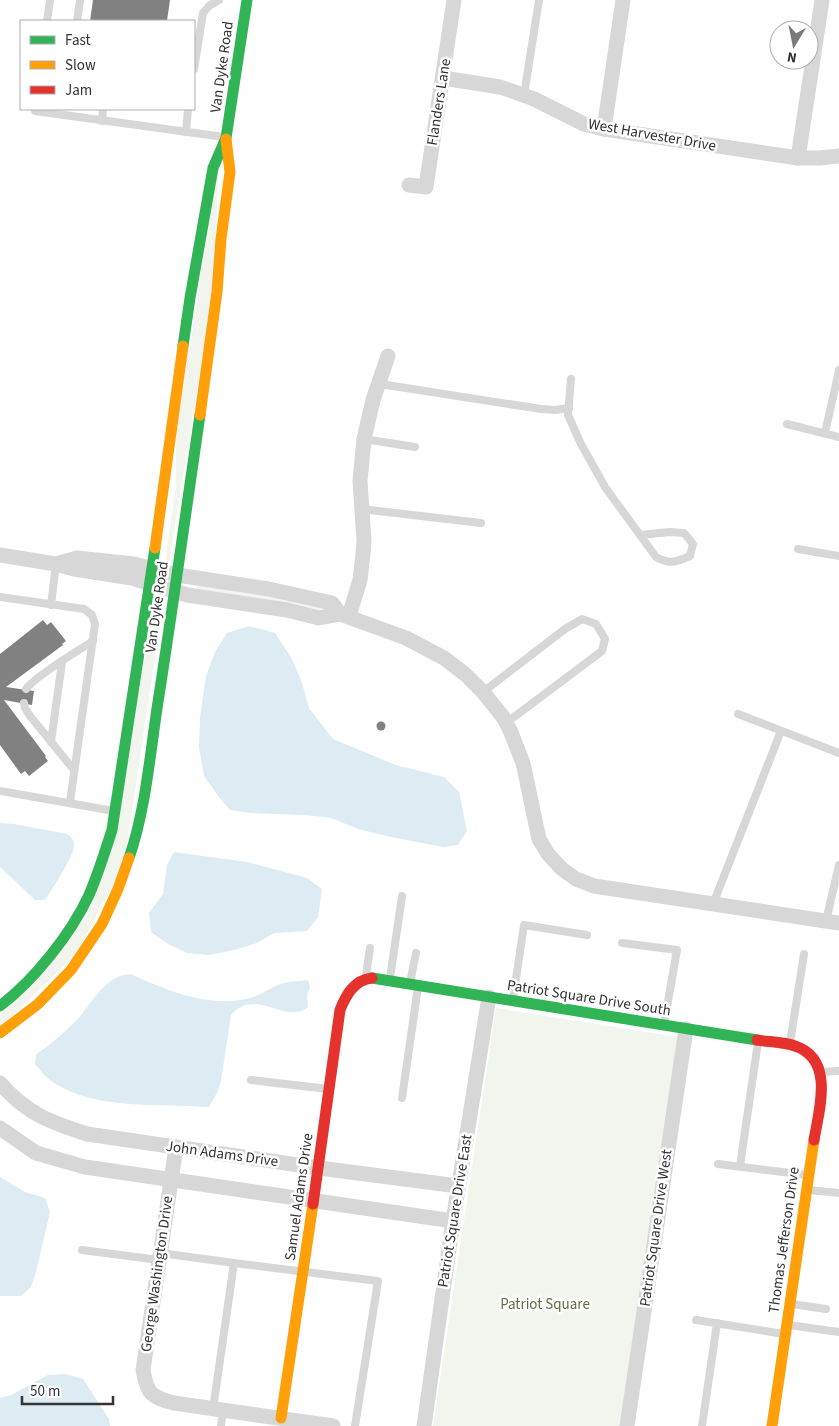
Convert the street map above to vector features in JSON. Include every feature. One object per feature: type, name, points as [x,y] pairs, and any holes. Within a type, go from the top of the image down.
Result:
[{"type":"street","name":"Van Dyke Road","points":[[0,1006],[17,993],[46,960],[68,930],[88,896],[112,830],[151,576],[190,298],[214,168],[226,138],[247,0]]},
{"type":"street","name":"Flanders Lane","points":[[409,185],[426,187],[454,0]]},
{"type":"street","points":[[604,129],[623,0]]},
{"type":"street","points":[[798,158],[822,0]]},
{"type":"street","name":"West Harvester Drive","points":[[442,78],[500,87],[524,95],[584,124],[604,129],[798,158],[839,156]]},
{"type":"street","name":"Van Dyke Road","points":[[0,1033],[38,1004],[71,970],[102,924],[118,889],[133,847],[142,809],[175,591],[217,292],[221,240],[230,172],[226,138]]},
{"type":"street","points":[[344,615],[356,594],[362,569],[364,541],[360,480],[364,439],[373,400],[388,356]]},
{"type":"street","points":[[0,555],[56,564],[74,570],[132,578],[177,575],[269,589],[332,603],[344,615],[406,638],[444,658],[466,675],[483,692],[506,723],[522,763],[539,839],[548,854],[562,869],[576,879],[594,886],[832,922]]},
{"type":"street","points":[[151,576],[175,591],[187,595],[287,610],[319,618],[344,615]]},
{"type":"street","name":"Patriot Square Drive South","points":[[366,978],[378,978],[789,1045],[806,1051],[815,1059]]},
{"type":"street","name":"Samuel Adams Drive","points":[[280,1418],[319,1168],[340,1010],[346,995],[366,978]]},
{"type":"street","name":"Patriot Square Drive East","points":[[424,1426],[458,1186],[489,997]]},
{"type":"street","name":"Patriot Square Drive West","points":[[627,1426],[686,1029]]},
{"type":"street","name":"Thomas Jefferson Drive","points":[[772,1426],[822,1089],[820,1072],[815,1059]]},
{"type":"street","name":"John Adams Drive","points":[[0,1083],[9,1094],[30,1111],[56,1124],[87,1134],[458,1186]]},
{"type":"street","points":[[0,1128],[36,1153],[85,1167],[453,1221]]},
{"type":"street","name":"George Washington Drive","points":[[176,1147],[143,1370],[145,1385],[152,1394],[174,1403],[333,1426]]},
{"type":"lane","points":[[47,20],[50,0]]},
{"type":"lane","points":[[77,20],[80,0]]},
{"type":"lane","points":[[195,64],[203,12],[219,0]]},
{"type":"lane","points":[[524,95],[539,0]]},
{"type":"lane","points":[[35,110],[63,112],[102,121],[226,138]]},
{"type":"lane","points":[[102,121],[103,110]]},
{"type":"lane","points":[[186,132],[188,110]]},
{"type":"lane","points":[[825,433],[839,370]]},
{"type":"lane","points":[[571,379],[568,415],[581,444],[605,487],[656,557],[666,563],[679,561],[690,556],[693,544],[684,533],[640,535]]},
{"type":"lane","points":[[380,384],[541,409],[569,408]]},
{"type":"lane","points":[[787,424],[839,437]]},
{"type":"lane","points":[[364,439],[415,447]]},
{"type":"lane","points":[[361,509],[482,524]]},
{"type":"lane","points":[[798,549],[839,556]]},
{"type":"lane","points":[[51,605],[56,564]]},
{"type":"lane","points":[[0,597],[84,609],[92,615],[95,624],[70,802]]},
{"type":"lane","points":[[483,692],[565,629],[582,619],[596,624],[605,640],[602,651],[506,723]]},
{"type":"lane","points":[[26,689],[33,682],[93,641]]},
{"type":"lane","points":[[51,742],[62,662]]},
{"type":"lane","points":[[24,703],[30,716],[74,770]]},
{"type":"lane","points":[[738,714],[839,753]]},
{"type":"lane","points":[[713,904],[781,731]]},
{"type":"lane","points":[[0,791],[115,811]]},
{"type":"lane","points":[[832,922],[839,865]]},
{"type":"lane","points":[[390,980],[402,896]]},
{"type":"lane","points":[[513,1001],[524,926],[587,935]]},
{"type":"lane","points":[[622,943],[677,950],[664,1026]]},
{"type":"lane","points":[[366,978],[370,948]]},
{"type":"lane","points":[[402,1098],[416,953]]},
{"type":"lane","points":[[789,1045],[804,954]]},
{"type":"lane","points":[[740,1166],[758,1040]]},
{"type":"lane","points":[[820,1072],[839,1071]]},
{"type":"lane","points":[[251,1080],[330,1090]]},
{"type":"lane","points":[[718,1164],[809,1176]]},
{"type":"lane","points":[[807,1189],[839,1193]]},
{"type":"lane","points":[[82,1250],[234,1263],[378,1281],[354,1426]]},
{"type":"lane","points":[[221,1426],[218,1410],[234,1263]]},
{"type":"lane","points":[[790,1304],[826,1309]]},
{"type":"lane","points":[[696,1320],[839,1332]]},
{"type":"lane","points":[[702,1426],[717,1323]]},
{"type":"green space","points":[[219,162],[213,291],[169,563],[166,561],[166,555],[176,486],[176,436]]},
{"type":"green space","points":[[199,585],[318,605],[331,609],[323,612],[196,589]]},
{"type":"green space","points":[[164,598],[124,864],[76,954],[0,1028],[0,1016],[84,915],[154,617],[161,600]]},
{"type":"green space","name":"Patriot Square","points":[[496,1008],[678,1037],[621,1426],[433,1426]]},
{"type":"shaded area","points":[[249,626],[275,633],[292,659],[302,683],[309,708],[333,739],[396,765],[444,777],[459,792],[467,831],[458,845],[443,847],[391,837],[358,829],[331,818],[230,810],[204,776],[199,747],[200,718],[206,676],[215,652],[227,633]]},
{"type":"shaded area","points":[[0,823],[67,834],[73,840],[74,848],[71,855],[63,872],[45,900],[35,900],[0,867]]},
{"type":"shaded area","points":[[174,852],[247,862],[307,878],[322,889],[318,917],[307,931],[274,933],[257,943],[209,955],[187,953],[168,944],[151,932],[149,913],[163,894],[167,865]]},
{"type":"shaded area","points":[[130,974],[174,992],[205,1000],[221,1001],[253,997],[284,983],[308,980],[310,988],[307,995],[308,1007],[299,1012],[290,1012],[251,1004],[241,1007],[231,1015],[221,1081],[209,1107],[110,1102],[72,1092],[51,1081],[35,1064],[36,1055],[75,1022],[105,985],[121,976]]},
{"type":"shaded area","points":[[0,1177],[25,1192],[45,1198],[50,1212],[31,1287],[21,1296],[0,1296]]},
{"type":"shaded area","points":[[66,1374],[83,1379],[109,1419],[110,1426],[0,1426],[0,1398],[11,1395],[48,1375]]},
{"type":"building","points":[[93,0],[170,0],[167,20],[90,20]]},
{"type":"building","points":[[43,620],[47,625],[51,622],[66,641],[6,687],[34,691],[32,705],[4,700],[48,761],[29,776],[25,771],[21,774],[0,745],[0,654]]},
{"type":"building","points":[[381,721],[386,726],[381,731],[376,726]]},
{"type":"traffic: fast","points":[[183,346],[213,168],[226,138],[247,0]]},
{"type":"traffic: fast","points":[[129,858],[140,820],[147,781],[200,415]]},
{"type":"traffic: fast","points":[[0,1006],[26,983],[62,940],[89,895],[104,855],[112,830],[155,548]]},
{"type":"traffic: fast","points":[[372,978],[757,1040]]},
{"type":"traffic: slow","points":[[200,415],[217,292],[221,239],[230,172],[226,139]]},
{"type":"traffic: slow","points":[[155,548],[183,346]]},
{"type":"traffic: slow","points":[[0,1033],[38,1004],[71,970],[102,924],[118,889],[129,858]]},
{"type":"traffic: slow","points":[[772,1426],[814,1140]]},
{"type":"traffic: slow","points":[[281,1418],[313,1204]]},
{"type":"traffic: jam","points":[[313,1204],[340,1010],[352,989],[360,982],[372,978]]},
{"type":"traffic: jam","points":[[757,1040],[795,1046],[808,1053],[816,1062],[820,1074],[821,1101],[814,1140]]}]
